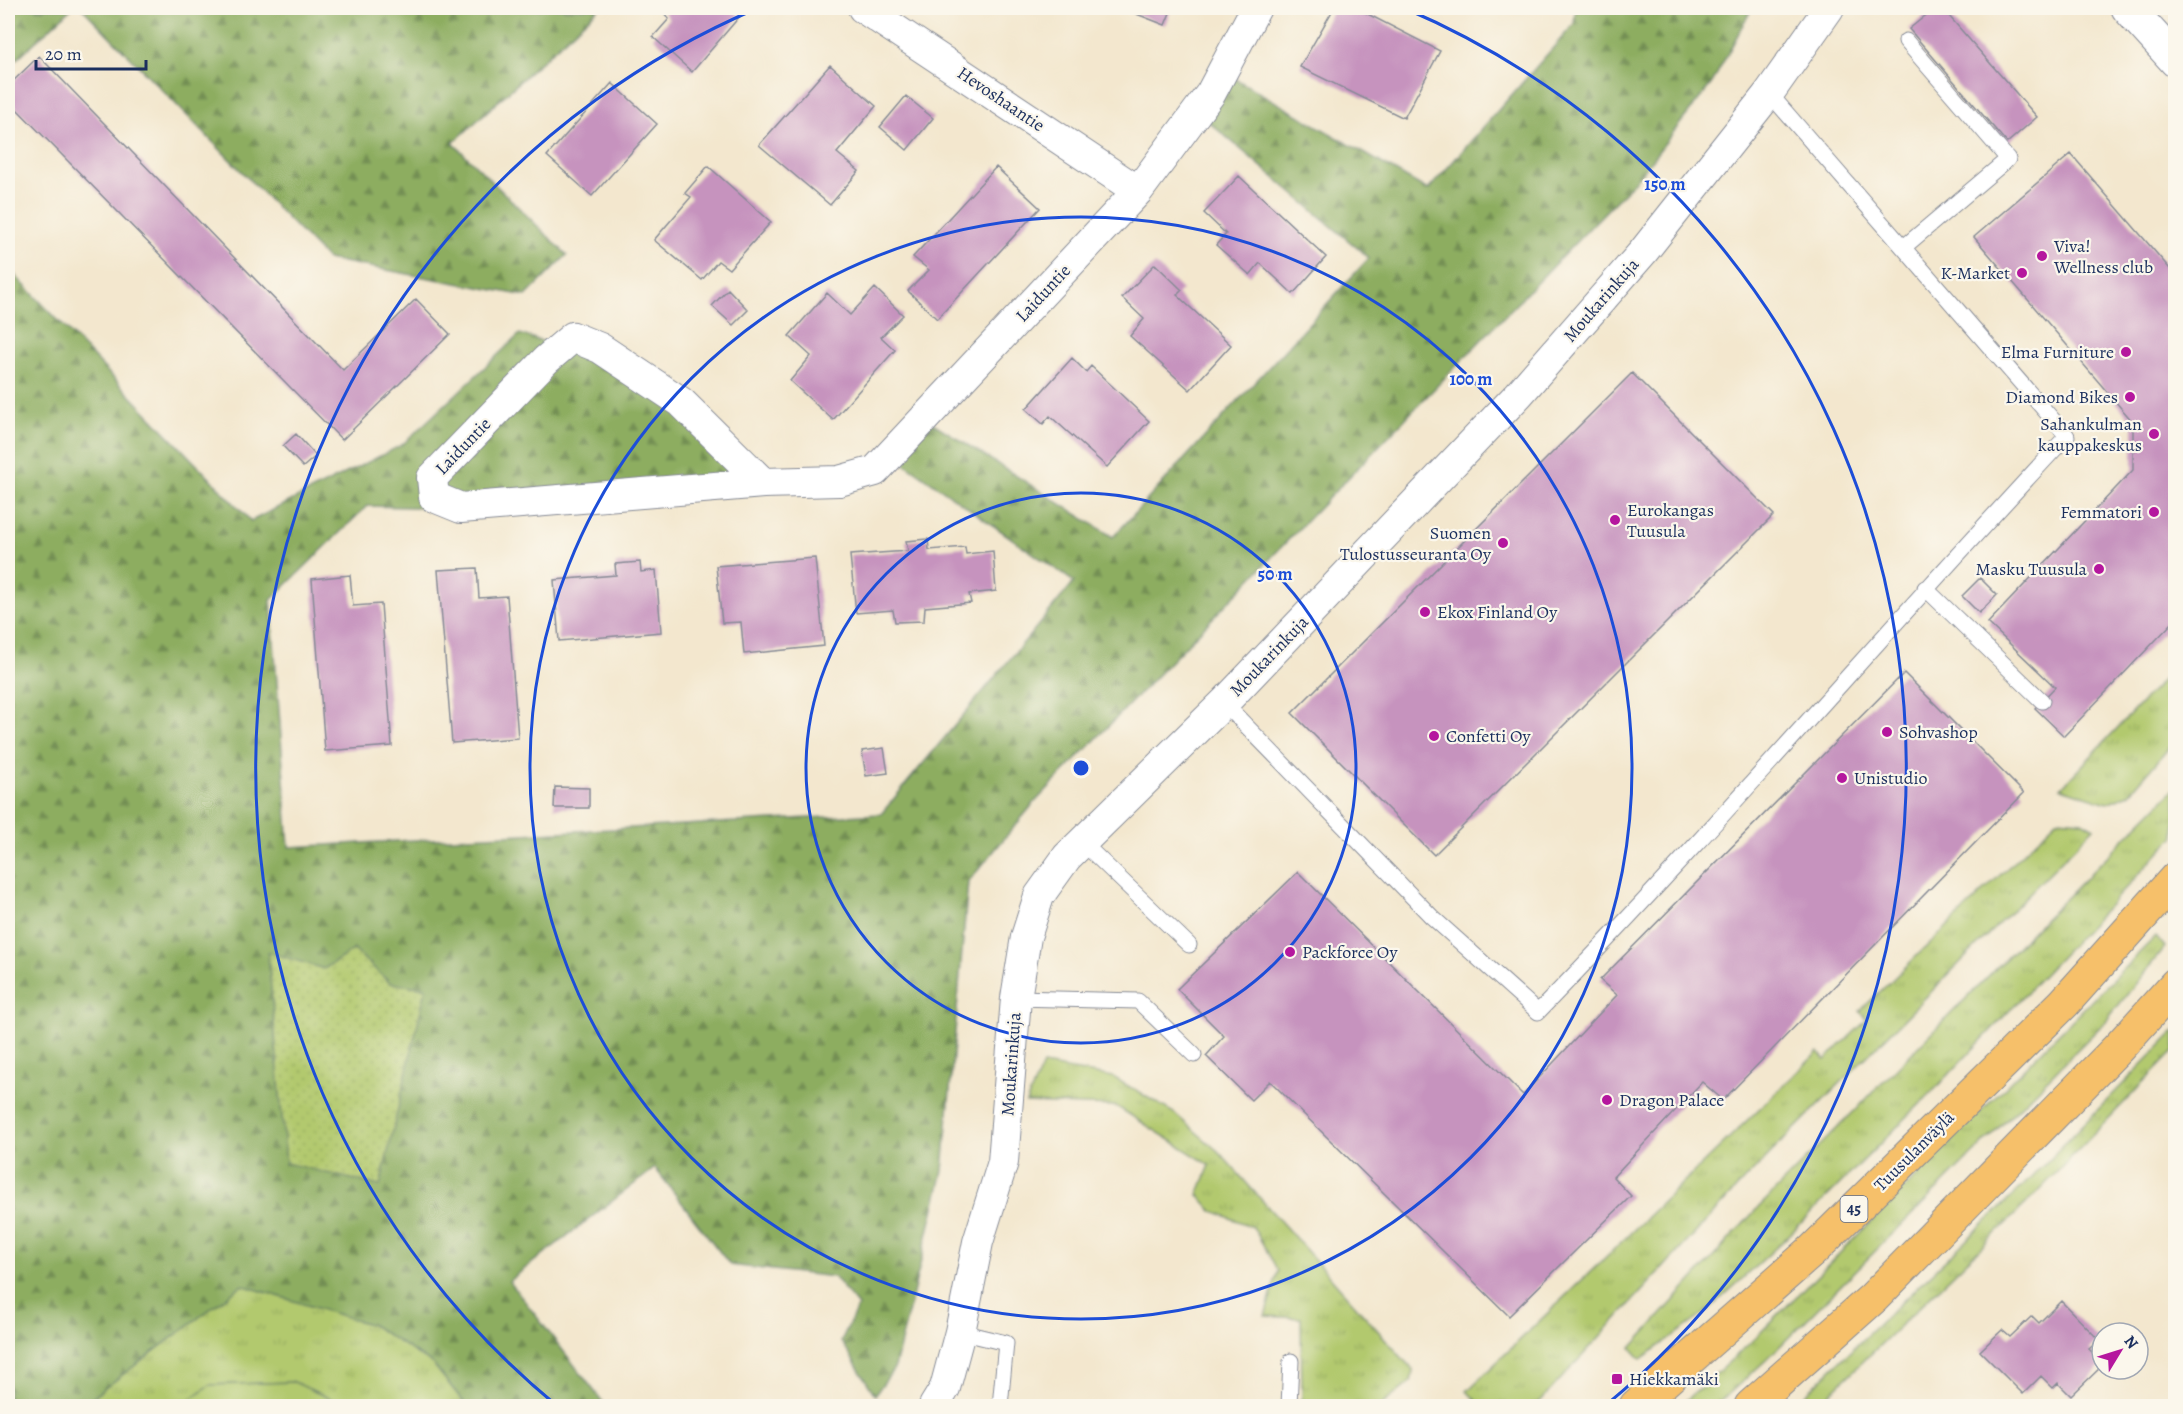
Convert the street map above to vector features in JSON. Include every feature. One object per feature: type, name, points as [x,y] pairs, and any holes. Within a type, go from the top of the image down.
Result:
[{"type":"main road","name":"Tuusulanväylä","points":[[1636,1407],[1820,1243],[2064,1003],[2175,878]]},
{"type":"main road","points":[[1751,1407],[1873,1298],[2119,1047],[2175,984]]},
{"type":"street","name":"Hevoshaantie","points":[[864,8],[1138,191]]},
{"type":"street","name":"Laiduntie","points":[[763,483],[681,402],[600,348],[573,337],[546,360],[432,478],[434,497],[461,508],[763,483],[839,481],[875,471],[1138,191],[1211,93],[1256,8]]},
{"type":"street","name":"Moukarinkuja","points":[[934,1407],[945,1388],[960,1332],[978,1242],[1003,1162],[1016,998],[1026,937],[1040,896],[1067,857],[1224,703],[1519,394],[1643,252],[1769,93],[1829,8]]},
{"type":"street","points":[[2128,8],[2175,61]]},
{"type":"lane","points":[[1904,247],[2008,159],[1906,41]]},
{"type":"lane","points":[[1224,703],[1432,916],[1538,1012],[2067,436],[1769,93]]},
{"type":"lane","points":[[1925,588],[2042,701]]},
{"type":"lane","points":[[1082,842],[1189,945]]},
{"type":"lane","points":[[1016,998],[1138,1001],[1194,1054]]},
{"type":"lane","points":[[960,1332],[1006,1343],[1000,1407]]},
{"type":"lane","points":[[1289,1407],[1291,1361]]},
{"type":"green space","points":[[8,8],[72,8],[8,67]]},
{"type":"green space","points":[[82,8],[599,8],[453,143],[567,255],[526,296],[327,259]]},
{"type":"green space","points":[[1576,8],[1752,8],[1712,83],[1635,181],[1035,802],[968,882],[943,1171],[895,1367],[875,1395],[841,1341],[858,1306],[834,1277],[730,1265],[655,1168],[509,1281],[606,1406],[467,1406],[433,1364],[372,1325],[242,1285],[81,1406],[8,1406],[8,268],[251,521],[402,445],[520,334],[598,359],[677,411],[758,493],[527,510],[367,506],[271,600],[289,847],[881,814],[1074,582],[891,454],[925,418],[1113,537],[1369,258],[1197,112],[1222,71],[1428,190],[1574,24]],"holes":[[[354,950],[390,983],[286,1163],[268,953],[324,969]]]},
{"type":"green space","points":[[2175,667],[2175,741],[2129,794],[2107,803],[2061,788]]},
{"type":"green space","points":[[2175,788],[2175,836],[1939,1085],[1781,1243],[1704,1314],[1641,1359],[1631,1348],[1754,1212]]},
{"type":"green space","points":[[2058,819],[2082,821],[2094,828],[1746,1178],[1536,1406],[1481,1406],[1467,1391],[1818,1052],[1825,1060],[1867,1020],[1860,1011]]},
{"type":"green space","points":[[2156,936],[2165,947],[2106,1021],[1765,1361],[1715,1406],[1680,1406],[1749,1344]]},
{"type":"green space","points":[[354,950],[390,983],[426,988],[380,1186],[286,1163],[268,952],[324,969]]},
{"type":"green space","points":[[2175,1031],[2175,1050],[2028,1202],[1817,1406],[1793,1406],[2023,1186]]},
{"type":"green space","points":[[1043,1065],[1113,1077],[1174,1113],[1218,1151],[1413,1370],[1411,1382],[1380,1406],[1302,1406],[1301,1318],[1265,1316],[1278,1271],[1253,1227],[1213,1211],[1198,1195],[1210,1165],[1116,1106],[1026,1103]]},
{"type":"green space","points":[[242,1285],[372,1324],[433,1364],[467,1406],[346,1406],[293,1382],[211,1385],[181,1406],[81,1406]]},
{"type":"green space","points":[[294,1382],[346,1406],[181,1406],[210,1385]]},
{"type":"building","points":[[669,8],[730,8],[740,16],[692,72],[653,37],[669,19],[664,13]]},
{"type":"building","points":[[1121,8],[1172,8],[1165,25]]},
{"type":"building","points":[[1334,8],[1356,8],[1440,51],[1404,118],[1300,67]]},
{"type":"building","points":[[1935,8],[1942,8],[2037,117],[2007,143],[1909,29]]},
{"type":"building","points":[[39,56],[343,370],[416,299],[450,334],[342,440],[8,100],[8,86]]},
{"type":"building","points":[[830,65],[876,106],[837,153],[859,171],[830,205],[759,145]]},
{"type":"building","points":[[612,83],[657,124],[592,196],[547,156]]},
{"type":"building","points":[[906,96],[933,118],[907,150],[880,127]]},
{"type":"building","name":"Sahankulman kauppakeskus","points":[[2071,154],[2176,276],[2176,619],[2064,736],[2035,708],[2055,687],[1988,623],[2133,470],[2133,422],[1974,237]]},
{"type":"building","points":[[708,166],[771,222],[729,269],[718,261],[702,280],[654,240],[691,197],[685,193]]},
{"type":"building","points":[[996,167],[1040,208],[937,319],[908,291],[929,270],[913,257]]},
{"type":"building","points":[[1239,176],[1326,257],[1293,294],[1260,263],[1250,275],[1216,245],[1226,234],[1204,213]]},
{"type":"building","points":[[1155,264],[1182,290],[1177,295],[1231,345],[1190,390],[1130,336],[1144,319],[1122,298]]},
{"type":"building","points":[[875,288],[903,315],[881,337],[895,350],[833,420],[790,381],[811,356],[789,336],[827,293],[850,315]]},
{"type":"building","points":[[728,289],[748,310],[733,325],[712,306]]},
{"type":"building","points":[[1072,358],[1086,372],[1091,366],[1149,421],[1107,467],[1050,416],[1043,424],[1026,409]]},
{"type":"building","points":[[1632,373],[1774,515],[1434,855],[1292,713]]},
{"type":"building","points":[[296,434],[316,456],[303,467],[283,446]]},
{"type":"building","points":[[928,539],[929,550],[965,547],[966,554],[993,551],[996,591],[969,594],[971,603],[925,607],[924,621],[895,622],[893,610],[856,613],[850,555],[908,551],[906,541]]},
{"type":"building","points":[[815,558],[824,646],[744,654],[741,622],[722,623],[716,566]]},
{"type":"building","points":[[640,562],[641,572],[656,570],[661,632],[559,641],[554,580],[616,575],[615,564]]},
{"type":"building","points":[[477,568],[479,598],[507,596],[518,738],[452,743],[438,570]]},
{"type":"building","points":[[350,575],[353,606],[381,604],[392,746],[325,751],[312,579]]},
{"type":"building","points":[[1980,578],[1997,595],[1979,613],[1962,596]]},
{"type":"building","points":[[1904,673],[2024,793],[1723,1100],[1702,1082],[1613,1177],[1631,1196],[1509,1316],[1270,1081],[1251,1100],[1206,1056],[1224,1036],[1177,989],[1298,872],[1523,1095],[1617,995],[1600,980]]},
{"type":"building","points":[[884,748],[888,773],[866,776],[862,751]]},
{"type":"building","points":[[555,787],[589,788],[589,808],[554,808]]},
{"type":"building","points":[[2061,1301],[2090,1331],[2090,1378],[2071,1396],[2058,1383],[2053,1388],[2041,1376],[2023,1394],[1980,1351],[2002,1330],[2010,1337],[2032,1316],[2039,1323]]},
{"type":"place","name":"Viva! Wellness club","points":[[2042,256]]},
{"type":"place","name":"K-Market","points":[[2022,273]]},
{"type":"place","name":"Elma Furniture","points":[[2126,352]]},
{"type":"place","name":"Diamond Bikes","points":[[2130,397]]},
{"type":"place","name":"Sahankulman kauppakeskus","points":[[2154,434]]},
{"type":"place","name":"Femmatori","points":[[2154,512]]},
{"type":"place","name":"Eurokangas Tuusula","points":[[1615,520]]},
{"type":"place","name":"Suomen Tulostusseuranta Oy","points":[[1503,543]]},
{"type":"place","name":"Masku Tuusula","points":[[2099,569]]},
{"type":"place","name":"Ekox Finland Oy","points":[[1425,612]]},
{"type":"place","name":"Sohvashop","points":[[1887,732]]},
{"type":"place","name":"Confetti Oy","points":[[1434,736]]},
{"type":"place","name":"Unistudio","points":[[1842,778]]},
{"type":"place","name":"Packforce Oy","points":[[1290,952]]},
{"type":"place","name":"Dragon Palace","points":[[1607,1100]]},
{"type":"place","name":"Hiekkamäki","points":[[1617,1379]]}]
